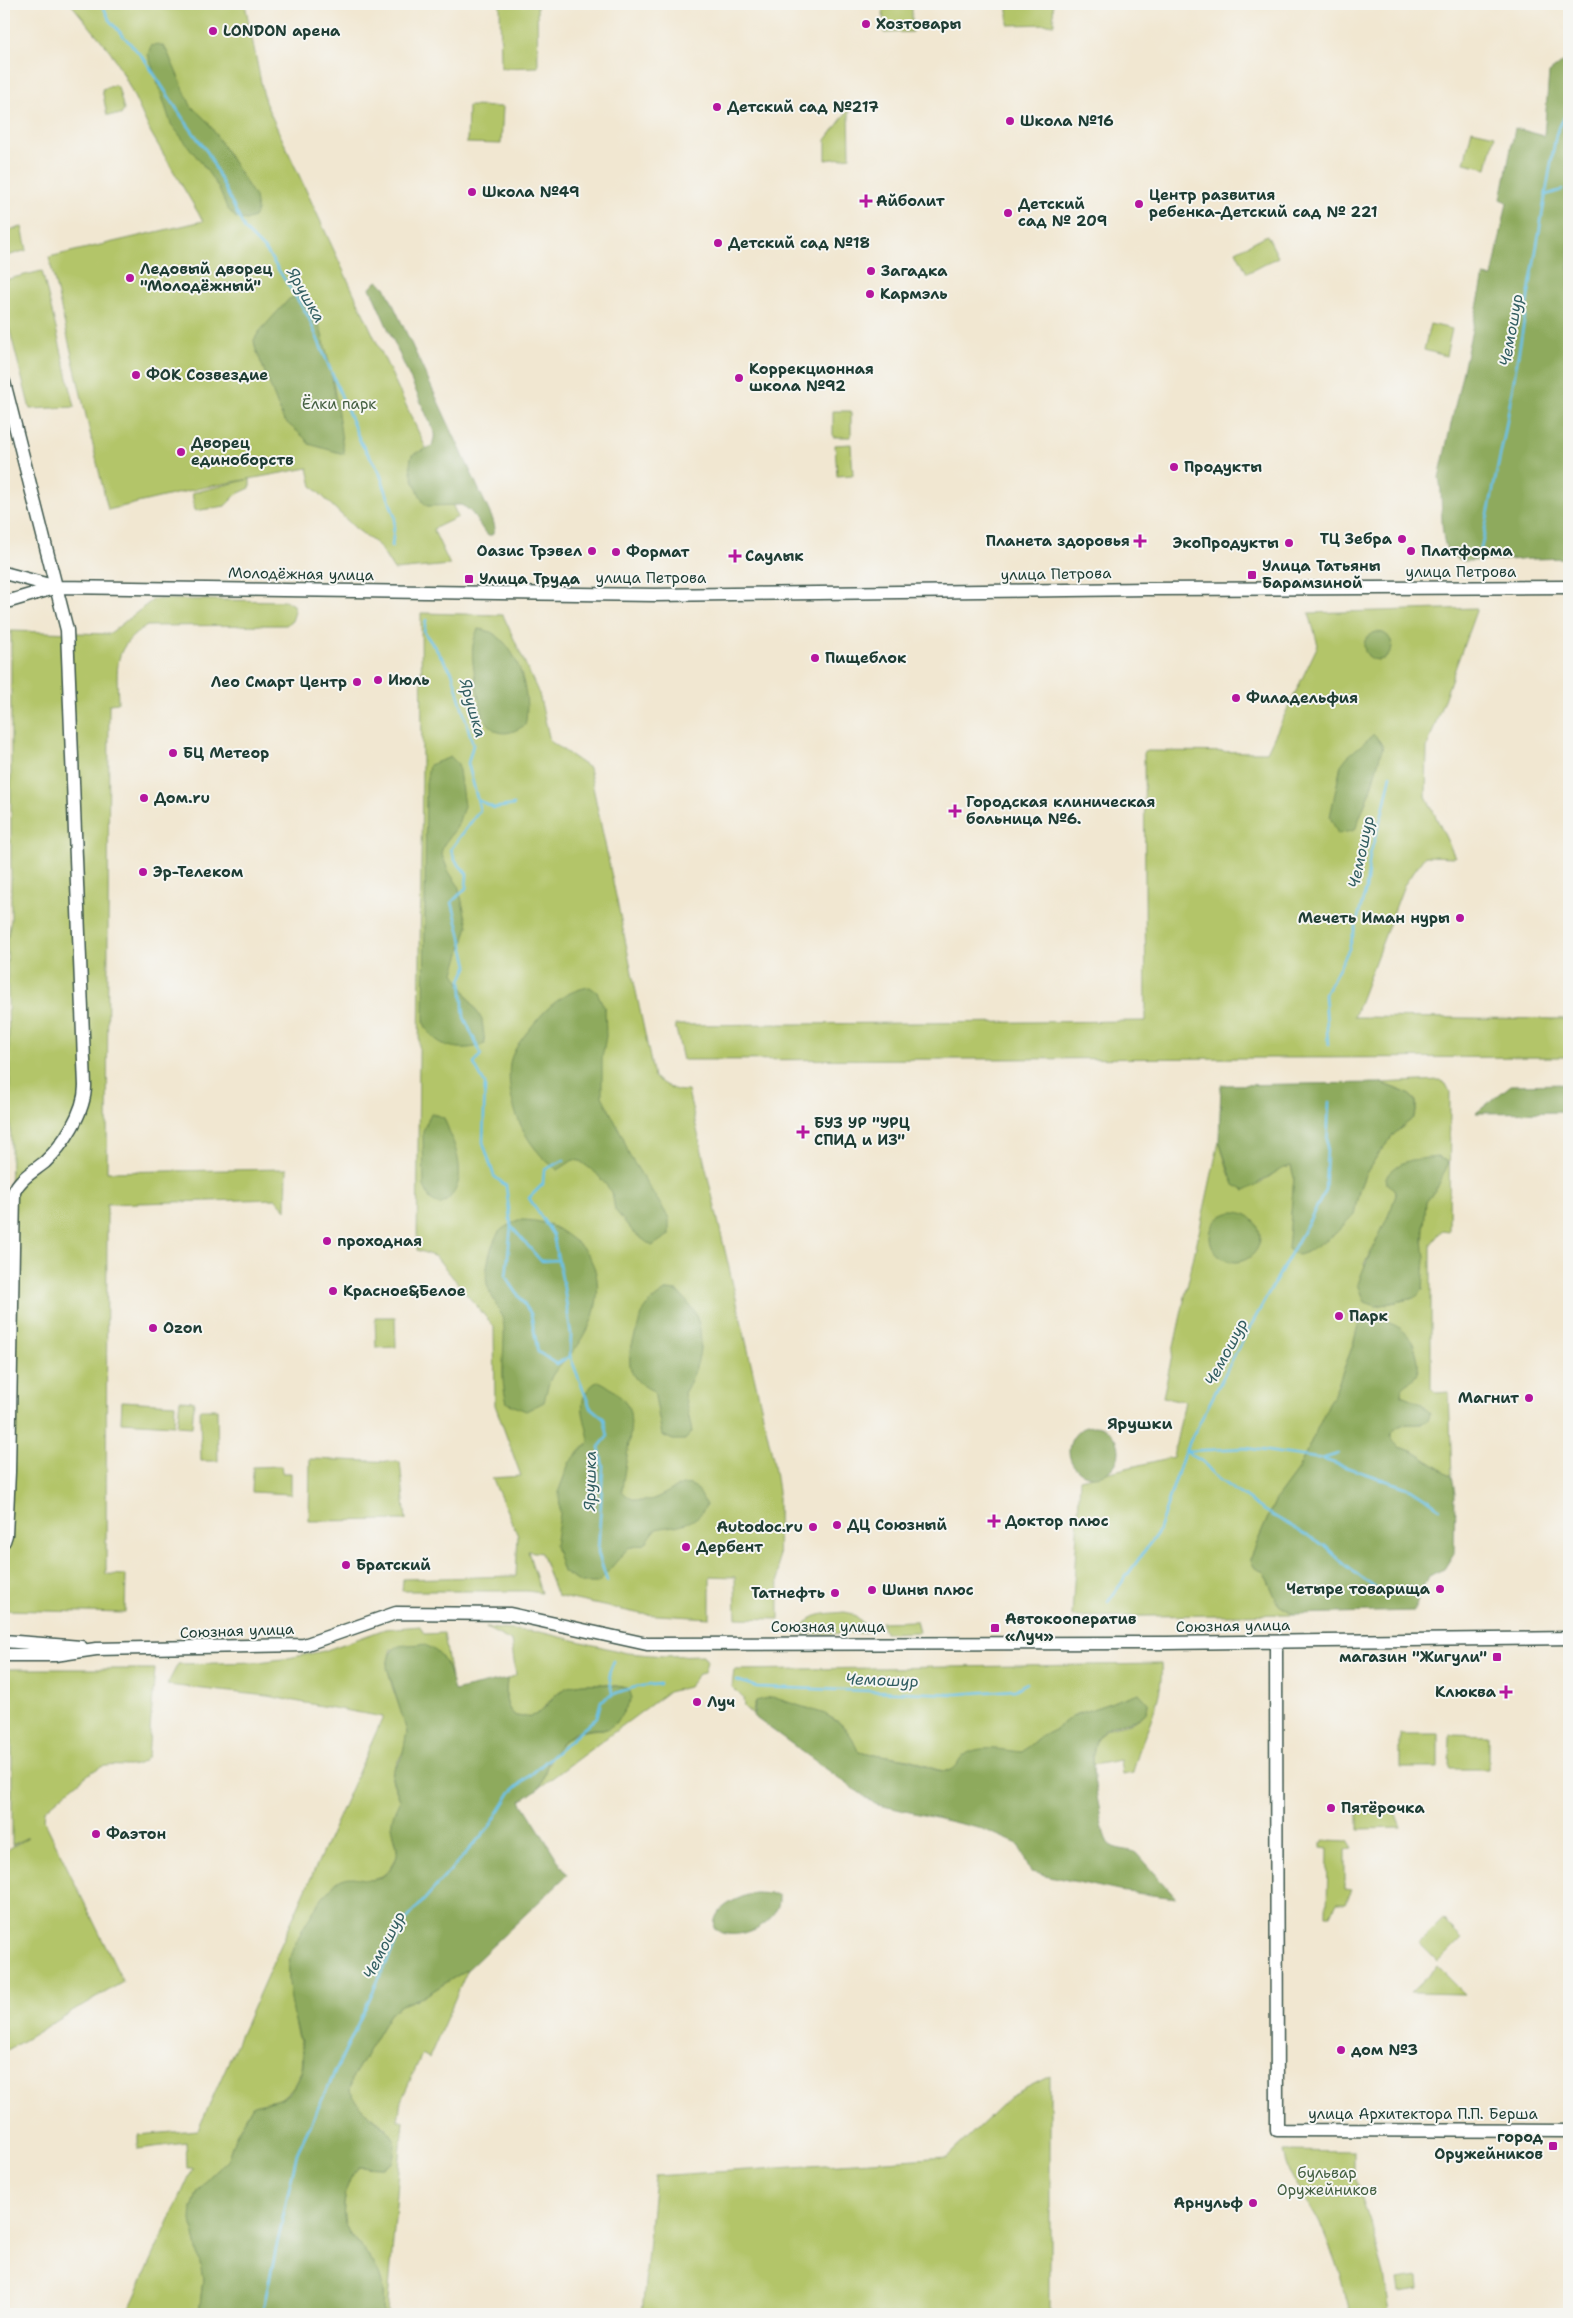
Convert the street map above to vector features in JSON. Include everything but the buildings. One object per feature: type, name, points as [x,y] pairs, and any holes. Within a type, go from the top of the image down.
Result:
[{"type":"main road","points":[[4,382],[67,630],[85,1092],[81,1108],[58,1146],[44,1162],[21,1182],[14,1192],[10,1472],[4,1541]]},
{"type":"main road","name":"Молодёжная улица","points":[[4,573],[57,587],[544,594]]},
{"type":"main road","name":"Молодёжная улица","points":[[4,601],[10,601],[57,587]]},
{"type":"main road","name":"улица Петрова","points":[[544,594],[1569,587]]},
{"type":"main road","name":"Союзная улица","points":[[4,1655],[55,1650],[304,1645],[396,1613],[510,1614],[647,1644],[1276,1642],[1569,1638]]},
{"type":"main road","name":"Союзная улица","points":[[4,1641],[55,1650]]},
{"type":"main road","name":"улица Архитектора П.П. Берша","points":[[1276,1642],[1277,2130],[1569,2130]]},
{"type":"green space","name":"Ёлки парк","points":[[71,4],[245,4],[265,102],[458,517],[433,529],[450,565],[394,570],[378,545],[355,528],[312,486],[308,468],[201,488],[108,510],[49,257],[203,221],[151,133],[124,75],[110,51]]},
{"type":"green space","points":[[500,4],[537,4],[538,67],[501,68]]},
{"type":"green space","points":[[1008,4],[1053,4],[1054,24],[1008,25]]},
{"type":"green space","points":[[912,6],[912,32],[884,33],[883,7]]},
{"type":"green space","points":[[158,44],[167,51],[191,106],[208,122],[255,197],[257,211],[254,217],[246,220],[236,218],[227,208],[218,187],[171,124],[148,54],[151,46]]},
{"type":"green space","points":[[1564,61],[1569,61],[1569,558],[1464,561],[1450,554],[1446,548],[1439,478],[1484,276],[1492,277],[1507,202],[1501,199],[1515,128],[1544,136],[1549,73]]},
{"type":"green space","points":[[115,85],[118,87],[124,110],[121,115],[107,115],[102,89]]},
{"type":"green space","points":[[468,106],[503,107],[501,144],[467,143]]},
{"type":"green space","points":[[849,109],[850,157],[826,160],[826,140]]},
{"type":"green space","points":[[1472,130],[1495,135],[1487,168],[1464,163]]},
{"type":"green space","points":[[22,227],[27,250],[4,257],[4,231]]},
{"type":"green space","points":[[1267,235],[1278,257],[1247,273],[1236,251]]},
{"type":"green space","points":[[42,271],[75,407],[30,409],[4,308],[4,280]]},
{"type":"green space","points":[[377,281],[385,287],[493,520],[495,528],[492,535],[487,535],[473,514],[461,505],[427,506],[418,491],[410,467],[412,455],[432,446],[435,434],[370,288]]},
{"type":"green space","points":[[300,295],[306,296],[311,302],[318,321],[332,377],[344,454],[309,444],[283,419],[255,347],[254,340],[259,332],[289,299]]},
{"type":"green space","points":[[1430,324],[1452,329],[1446,356],[1424,350]]},
{"type":"green space","points":[[833,411],[851,411],[851,437],[833,437]]},
{"type":"green space","points":[[851,444],[853,475],[837,476],[835,445]]},
{"type":"green space","points":[[250,479],[250,488],[237,494],[225,506],[195,511],[192,493]]},
{"type":"green space","points":[[154,599],[286,601],[293,605],[295,612],[292,621],[286,625],[147,626],[136,634],[122,650],[117,679],[118,703],[109,704],[107,1172],[287,1169],[286,1210],[276,1199],[107,1204],[106,1574],[126,1575],[125,1613],[4,1610],[4,1479],[11,1152],[7,942],[11,919],[11,631],[109,634]]},
{"type":"green space","points":[[1477,608],[1427,747],[1426,796],[1455,857],[1425,856],[1404,885],[1354,1017],[1569,1019],[1569,1057],[683,1060],[675,1025],[1146,1021],[1144,751],[1267,752],[1318,645],[1309,613]]},
{"type":"green space","points":[[421,613],[503,615],[539,694],[550,741],[589,768],[654,1077],[670,1087],[688,1091],[773,1458],[778,1491],[779,1619],[736,1618],[735,1577],[710,1576],[710,1618],[641,1614],[557,1596],[541,1553],[528,1551],[541,1593],[527,1591],[402,1591],[403,1579],[516,1576],[518,1536],[492,1478],[521,1476],[495,1405],[494,1327],[436,1257],[417,1250],[422,767]]},
{"type":"green space","points":[[478,629],[491,632],[502,640],[518,666],[526,697],[527,712],[525,725],[512,731],[502,733],[494,730],[488,723],[480,704],[472,656],[473,643]]},
{"type":"green space","points":[[1378,632],[1388,636],[1392,646],[1388,656],[1378,660],[1368,656],[1364,646],[1368,636]]},
{"type":"green space","points":[[1374,734],[1383,746],[1370,791],[1355,830],[1338,834],[1330,817],[1341,765],[1347,757]]},
{"type":"green space","points":[[451,757],[458,764],[464,806],[457,827],[444,844],[441,853],[449,872],[458,885],[468,926],[454,973],[482,1020],[485,1044],[467,1048],[458,1048],[441,1043],[434,1038],[424,1023],[426,783],[429,765]]},
{"type":"green space","points":[[590,987],[597,992],[605,1009],[606,1036],[602,1058],[602,1096],[623,1137],[629,1155],[669,1218],[669,1235],[652,1246],[634,1233],[615,1210],[612,1192],[596,1173],[580,1161],[573,1160],[558,1170],[546,1161],[527,1137],[514,1108],[509,1078],[511,1057],[518,1045],[535,1022],[555,1002],[583,988]]},
{"type":"green space","points":[[1440,1080],[1446,1084],[1450,1092],[1449,1231],[1442,1230],[1431,1244],[1431,1388],[1436,1393],[1449,1392],[1452,1476],[1414,1452],[1399,1447],[1390,1435],[1400,1426],[1422,1424],[1412,1400],[1401,1395],[1405,1384],[1412,1378],[1417,1369],[1415,1349],[1359,1322],[1353,1345],[1333,1397],[1299,1468],[1276,1499],[1250,1559],[1255,1568],[1264,1572],[1279,1605],[1294,1614],[1072,1617],[1080,1479],[1173,1457],[1185,1401],[1163,1397],[1219,1141],[1230,1176],[1261,1183],[1281,1168],[1291,1166],[1294,1177],[1290,1229],[1354,1214],[1359,1190],[1365,1175],[1394,1134],[1413,1118],[1416,1112],[1416,1101],[1409,1094],[1381,1083]],"holes":[[[1438,1186],[1426,1202],[1424,1215],[1423,1290],[1405,1300],[1376,1306],[1364,1264],[1388,1221],[1396,1195],[1394,1189]]]},
{"type":"green space","points":[[1381,1083],[1409,1094],[1416,1102],[1416,1112],[1413,1118],[1394,1134],[1365,1175],[1359,1190],[1354,1214],[1335,1234],[1307,1252],[1298,1255],[1288,1249],[1294,1177],[1291,1166],[1245,1191],[1234,1185],[1219,1141],[1221,1085]]},
{"type":"green space","points":[[1569,1084],[1569,1112],[1476,1113],[1511,1085]]},
{"type":"green space","points":[[431,1113],[444,1118],[457,1153],[459,1165],[457,1187],[450,1197],[440,1205],[430,1199],[424,1186],[423,1131]]},
{"type":"green space","points":[[1437,1157],[1449,1162],[1438,1186],[1426,1202],[1423,1240],[1425,1258],[1423,1290],[1415,1298],[1376,1306],[1365,1302],[1358,1284],[1396,1195],[1394,1189],[1387,1184],[1386,1177],[1397,1166],[1408,1161]]},
{"type":"green space","points":[[1235,1212],[1245,1214],[1253,1219],[1258,1227],[1260,1237],[1258,1247],[1253,1255],[1245,1260],[1235,1262],[1225,1260],[1217,1255],[1212,1247],[1210,1237],[1212,1227],[1217,1219],[1225,1214]]},
{"type":"green space","points":[[518,1220],[536,1221],[550,1225],[577,1243],[587,1253],[597,1278],[596,1306],[586,1332],[579,1344],[552,1376],[544,1402],[526,1411],[507,1403],[503,1384],[503,1321],[486,1279],[489,1257],[496,1237],[499,1232]]},
{"type":"green space","points":[[667,1290],[677,1291],[691,1307],[699,1323],[700,1343],[697,1365],[684,1393],[692,1432],[685,1440],[673,1440],[662,1435],[654,1391],[637,1380],[630,1366],[631,1349],[643,1313],[653,1300]]},
{"type":"green space","points":[[375,1317],[395,1317],[396,1347],[376,1348]]},
{"type":"green space","points":[[1370,1319],[1393,1324],[1405,1332],[1413,1344],[1418,1369],[1414,1378],[1404,1385],[1401,1395],[1421,1403],[1430,1413],[1428,1420],[1423,1423],[1399,1426],[1391,1435],[1393,1441],[1399,1447],[1414,1452],[1452,1476],[1455,1494],[1454,1553],[1444,1569],[1428,1576],[1414,1611],[1294,1614],[1279,1605],[1264,1572],[1255,1568],[1250,1559],[1276,1499],[1299,1468],[1333,1397],[1353,1345],[1359,1322]]},
{"type":"green space","points":[[598,1381],[616,1392],[629,1409],[631,1426],[622,1491],[632,1499],[642,1501],[651,1500],[678,1487],[693,1486],[701,1494],[706,1505],[702,1512],[691,1521],[656,1529],[645,1544],[628,1548],[598,1583],[581,1583],[563,1572],[555,1546],[560,1514],[559,1490],[569,1463],[589,1442],[583,1401],[585,1394]]},
{"type":"green space","points":[[180,1400],[194,1401],[192,1427],[177,1426]]},
{"type":"green space","points":[[122,1401],[175,1404],[174,1425],[121,1422]]},
{"type":"green space","points":[[200,1409],[217,1409],[218,1461],[201,1461]]},
{"type":"green space","points":[[1089,1426],[1099,1426],[1112,1433],[1119,1446],[1119,1456],[1112,1469],[1099,1476],[1089,1476],[1080,1472],[1073,1465],[1069,1456],[1069,1446],[1073,1437],[1080,1430]]},
{"type":"green space","points":[[310,1459],[400,1462],[406,1520],[309,1521]]},
{"type":"green space","points":[[281,1466],[282,1473],[291,1473],[291,1494],[252,1492],[253,1467]]},
{"type":"green space","points":[[844,1612],[852,1614],[859,1619],[865,1629],[865,1633],[803,1634],[804,1627],[812,1618],[824,1614]]},
{"type":"green space","points":[[916,1621],[919,1632],[885,1633],[881,1622]]},
{"type":"green space","points":[[420,1626],[424,1634],[444,1633],[451,1678],[446,1663],[391,1649],[389,1659],[390,1680],[407,1731],[406,1745],[392,1774],[400,1800],[392,1824],[398,1855],[390,1868],[381,1877],[369,1880],[354,1878],[321,1900],[290,1957],[289,1973],[296,2027],[303,2052],[302,2069],[293,2088],[280,2099],[253,2105],[235,2137],[227,2161],[211,2175],[198,2191],[192,2208],[203,2279],[199,2314],[127,2314],[193,2168],[187,2168],[186,2143],[138,2149],[138,2135],[198,2130],[383,1717],[267,1696],[167,1685],[178,1664],[258,1662],[283,1659],[324,1651],[385,1629]]},
{"type":"green space","points":[[486,1628],[540,1632],[627,1653],[664,1656],[703,1655],[707,1661],[704,1673],[699,1674],[688,1687],[668,1692],[540,1787],[549,1761],[561,1743],[579,1733],[607,1729],[629,1689],[603,1684],[576,1685],[560,1691],[542,1710],[532,1716],[516,1716],[509,1708],[506,1699],[507,1679],[516,1675],[511,1641]]},
{"type":"green space","points":[[421,1644],[436,1651],[441,1656],[448,1668],[454,1691],[507,1679],[507,1704],[516,1716],[526,1717],[539,1713],[557,1694],[564,1689],[579,1684],[605,1684],[629,1689],[632,1698],[617,1722],[607,1729],[593,1729],[574,1733],[561,1743],[548,1762],[540,1787],[521,1801],[567,1875],[468,1969],[423,1997],[401,2005],[390,2014],[352,2078],[350,2091],[355,2099],[368,2114],[388,2130],[394,2143],[395,2152],[392,2163],[384,2168],[359,2167],[353,2174],[347,2189],[344,2212],[348,2231],[372,2261],[380,2277],[383,2293],[383,2314],[199,2314],[203,2279],[191,2220],[192,2208],[198,2191],[211,2175],[227,2161],[235,2137],[253,2105],[285,2096],[295,2086],[303,2065],[303,2051],[293,2013],[289,1983],[289,1964],[293,1949],[312,1914],[335,1883],[349,1877],[368,1880],[380,1878],[396,1860],[397,1845],[392,1822],[394,1812],[400,1800],[392,1779],[393,1771],[402,1757],[407,1732],[387,1667],[388,1659],[394,1649]]},
{"type":"green space","points":[[1161,1664],[1161,1678],[1156,1706],[1136,1759],[1133,1773],[1122,1775],[1120,1760],[1093,1765],[1094,1748],[1098,1737],[1105,1731],[1139,1719],[1147,1711],[1148,1703],[1139,1694],[1072,1716],[1056,1729],[1038,1738],[1022,1752],[960,1760],[955,1769],[943,1771],[909,1759],[858,1751],[842,1725],[834,1719],[813,1711],[756,1701],[752,1714],[744,1707],[743,1698],[732,1687],[734,1670]]},
{"type":"green space","points":[[4,1669],[155,1669],[148,1756],[143,1761],[132,1766],[107,1766],[95,1770],[45,1810],[44,1820],[123,1982],[4,2052],[4,1852],[28,1837],[12,1845],[12,1740],[4,1732]]},
{"type":"green space","points":[[1139,1693],[1148,1703],[1147,1711],[1139,1718],[1109,1727],[1101,1733],[1093,1751],[1094,1775],[1102,1825],[1104,1834],[1111,1846],[1136,1853],[1176,1898],[1119,1891],[1031,1872],[1018,1844],[983,1829],[875,1804],[753,1716],[756,1701],[772,1697],[825,1714],[841,1724],[851,1736],[858,1751],[911,1760],[933,1769],[947,1771],[953,1769],[963,1756],[979,1749],[1022,1752],[1038,1738],[1056,1729],[1072,1716]]},
{"type":"green space","points":[[1400,1734],[1438,1734],[1438,1768],[1400,1768]]},
{"type":"green space","points":[[1450,1734],[1488,1735],[1488,1769],[1449,1769]]},
{"type":"green space","points":[[1358,1808],[1393,1808],[1401,1828],[1358,1829]]},
{"type":"green space","points":[[1325,1840],[1348,1841],[1353,1849],[1345,1850],[1345,1889],[1352,1890],[1346,1902],[1337,1902],[1331,1915],[1327,1915],[1328,1849],[1321,1848],[1321,1843]]},
{"type":"green space","points":[[755,1893],[779,1896],[778,1906],[766,1923],[745,1933],[724,1933],[715,1929],[717,1915],[721,1909],[741,1897]]},
{"type":"green space","points":[[1443,1919],[1462,1938],[1438,1962],[1419,1943]]},
{"type":"green space","points":[[1438,1967],[1465,1994],[1411,1993]]},
{"type":"green space","points":[[468,1969],[429,2058],[422,2054],[401,2101],[398,2120],[403,2121],[387,2314],[383,2314],[383,2293],[380,2277],[372,2261],[348,2231],[344,2212],[348,2185],[351,2177],[359,2167],[384,2168],[387,2128],[361,2108],[350,2091],[352,2078],[390,2014],[401,2005],[423,1997]]},
{"type":"green space","points":[[1050,2076],[1050,2314],[642,2314],[655,2176],[947,2157],[1012,2095]]},
{"type":"green space","name":"бульвар Оружейников","points":[[1283,2151],[1354,2152],[1354,2176],[1372,2227],[1384,2274],[1390,2314],[1350,2314],[1331,2250],[1316,2216],[1288,2170]]},
{"type":"green space","points":[[1418,2277],[1419,2289],[1399,2292],[1397,2280]]},
{"type":"waterway","name":"Ярушка","points":[[102,4],[110,21],[145,60],[208,153],[245,230],[267,252],[308,316],[361,443],[379,471],[395,517],[392,546]]},
{"type":"waterway","name":"Чемошур","points":[[1479,558],[1505,432],[1556,134],[1569,107]]},
{"type":"waterway","points":[[1546,195],[1562,190]]},
{"type":"waterway","name":"Ярушка","points":[[426,620],[424,632],[452,672],[473,745],[468,763],[480,810],[451,849],[455,860],[467,874],[466,888],[452,902],[468,965],[461,980],[464,1017],[481,1054],[474,1064],[485,1084],[483,1142],[494,1176],[506,1186],[511,1226],[506,1277],[531,1314],[538,1352],[557,1364],[570,1356],[590,1407],[604,1419],[608,1436],[599,1447],[603,1466],[598,1553],[607,1581]]},
{"type":"waterway","name":"Чемошур","points":[[1328,1045],[1325,994],[1349,949],[1366,889],[1370,854],[1382,815],[1391,775]]},
{"type":"waterway","points":[[478,800],[494,808],[514,805]]},
{"type":"waterway","name":"Чемошур","points":[[1108,1602],[1158,1532],[1185,1451],[1234,1356],[1325,1192],[1329,1102]]},
{"type":"waterway","points":[[564,1160],[544,1170],[543,1184],[529,1198],[553,1235],[571,1334],[570,1356]]},
{"type":"waterway","points":[[511,1226],[541,1261],[558,1260]]},
{"type":"waterway","points":[[1186,1451],[1246,1448],[1322,1459],[1338,1454]]},
{"type":"waterway","points":[[1185,1451],[1203,1462],[1218,1479],[1262,1509],[1325,1546],[1346,1566],[1379,1591]]},
{"type":"waterway","points":[[1322,1459],[1411,1489],[1440,1508]]},
{"type":"waterway","name":"Ярушка","points":[[612,1693],[609,1673],[614,1661]]},
{"type":"waterway","name":"Чемошур","points":[[736,1680],[757,1687],[957,1694],[1015,1690],[1027,1683]]},
{"type":"waterway","name":"Чемошур","points":[[262,2314],[297,2153],[407,1919],[490,1826],[511,1792],[597,1717],[601,1701],[629,1689],[660,1684]]},
{"type":"place","name":"Хозтовары","points":[[866,24]]},
{"type":"place","name":"LONDON арена","points":[[213,31]]},
{"type":"place","name":"Детский сад №217","points":[[717,107]]},
{"type":"place","name":"Школа №16","points":[[1010,121]]},
{"type":"place","name":"Школа №49","points":[[472,192]]},
{"type":"place","name":"Айболит","points":[[866,201]]},
{"type":"place","name":"Центр развития ребенка-Детский сад № 221","points":[[1139,204]]},
{"type":"place","name":"Детский сад № 209","points":[[1008,213]]},
{"type":"place","name":"Детский сад №18","points":[[718,243]]},
{"type":"place","name":"Загадка","points":[[871,271]]},
{"type":"place","name":"Ледовый дворец \"Молодёжный\"","points":[[130,278]]},
{"type":"place","name":"Кармэль","points":[[870,294]]},
{"type":"place","name":"ФОК Созвездие","points":[[136,375]]},
{"type":"place","name":"Коррекционная школа №92","points":[[739,378]]},
{"type":"place","name":"Дворец единоборств","points":[[181,452]]},
{"type":"place","name":"Продукты","points":[[1174,467]]},
{"type":"place","name":"ТЦ Зебра","points":[[1402,539]]},
{"type":"place","name":"Планета здоровья","points":[[1140,541]]},
{"type":"place","name":"ЭкоПродукты","points":[[1289,543]]},
{"type":"place","name":"Оазис Трэвел","points":[[592,551]]},
{"type":"place","name":"Платформа","points":[[1411,551]]},
{"type":"place","name":"Формат","points":[[616,552]]},
{"type":"place","name":"Саулык","points":[[735,556]]},
{"type":"place","name":"Улица Татьяны Барамзиной","points":[[1252,575]]},
{"type":"place","name":"Улица Труда","points":[[469,579]]},
{"type":"place","name":"Пищеблок","points":[[815,658]]},
{"type":"place","name":"Июль","points":[[378,680]]},
{"type":"place","name":"Лео Смарт Центр","points":[[357,682]]},
{"type":"place","name":"Филадельфия","points":[[1236,698]]},
{"type":"place","name":"БЦ Метеор","points":[[173,753]]},
{"type":"place","name":"Дом.ru","points":[[144,798]]},
{"type":"place","name":"Городская клиническая больница №6.","points":[[955,811]]},
{"type":"place","name":"Эр-Телеком","points":[[143,872]]},
{"type":"place","name":"Мечеть Иман нуры","points":[[1460,918]]},
{"type":"place","name":"БУЗ УР \"УРЦ СПИД и ИЗ\"","points":[[803,1132]]},
{"type":"place","name":"проходная","points":[[327,1241]]},
{"type":"place","name":"Красное&Белое","points":[[333,1291]]},
{"type":"place","name":"Парк","points":[[1339,1316]]},
{"type":"place","name":"Ozon","points":[[153,1328]]},
{"type":"place","name":"Магнит","points":[[1529,1398]]},
{"type":"place","name":"Доктор плюс","points":[[994,1521]]},
{"type":"place","name":"ДЦ Союзный","points":[[837,1525]]},
{"type":"place","name":"Autodoc.ru","points":[[813,1527]]},
{"type":"place","name":"Дербент","points":[[686,1547]]},
{"type":"place","name":"Братский","points":[[346,1565]]},
{"type":"place","name":"Четыре товарища","points":[[1440,1589]]},
{"type":"place","name":"Шины плюс","points":[[872,1590]]},
{"type":"place","name":"Татнефть","points":[[835,1593]]},
{"type":"place","name":"Автокооператив «Луч»","points":[[995,1628]]},
{"type":"place","name":"магазин \"Жигули\"","points":[[1497,1657]]},
{"type":"place","name":"Клюква","points":[[1506,1692]]},
{"type":"place","name":"Луч","points":[[697,1702]]},
{"type":"place","name":"Пятёрочка","points":[[1331,1808]]},
{"type":"place","name":"Фаэтон","points":[[96,1834]]},
{"type":"place","name":"дом №3","points":[[1341,2050]]},
{"type":"place","name":"город Оружейников","points":[[1553,2146]]},
{"type":"place","name":"Арнульф","points":[[1253,2203]]},
{"type":"district","name":"Ярушки","points":[[1140,1423]]}]
